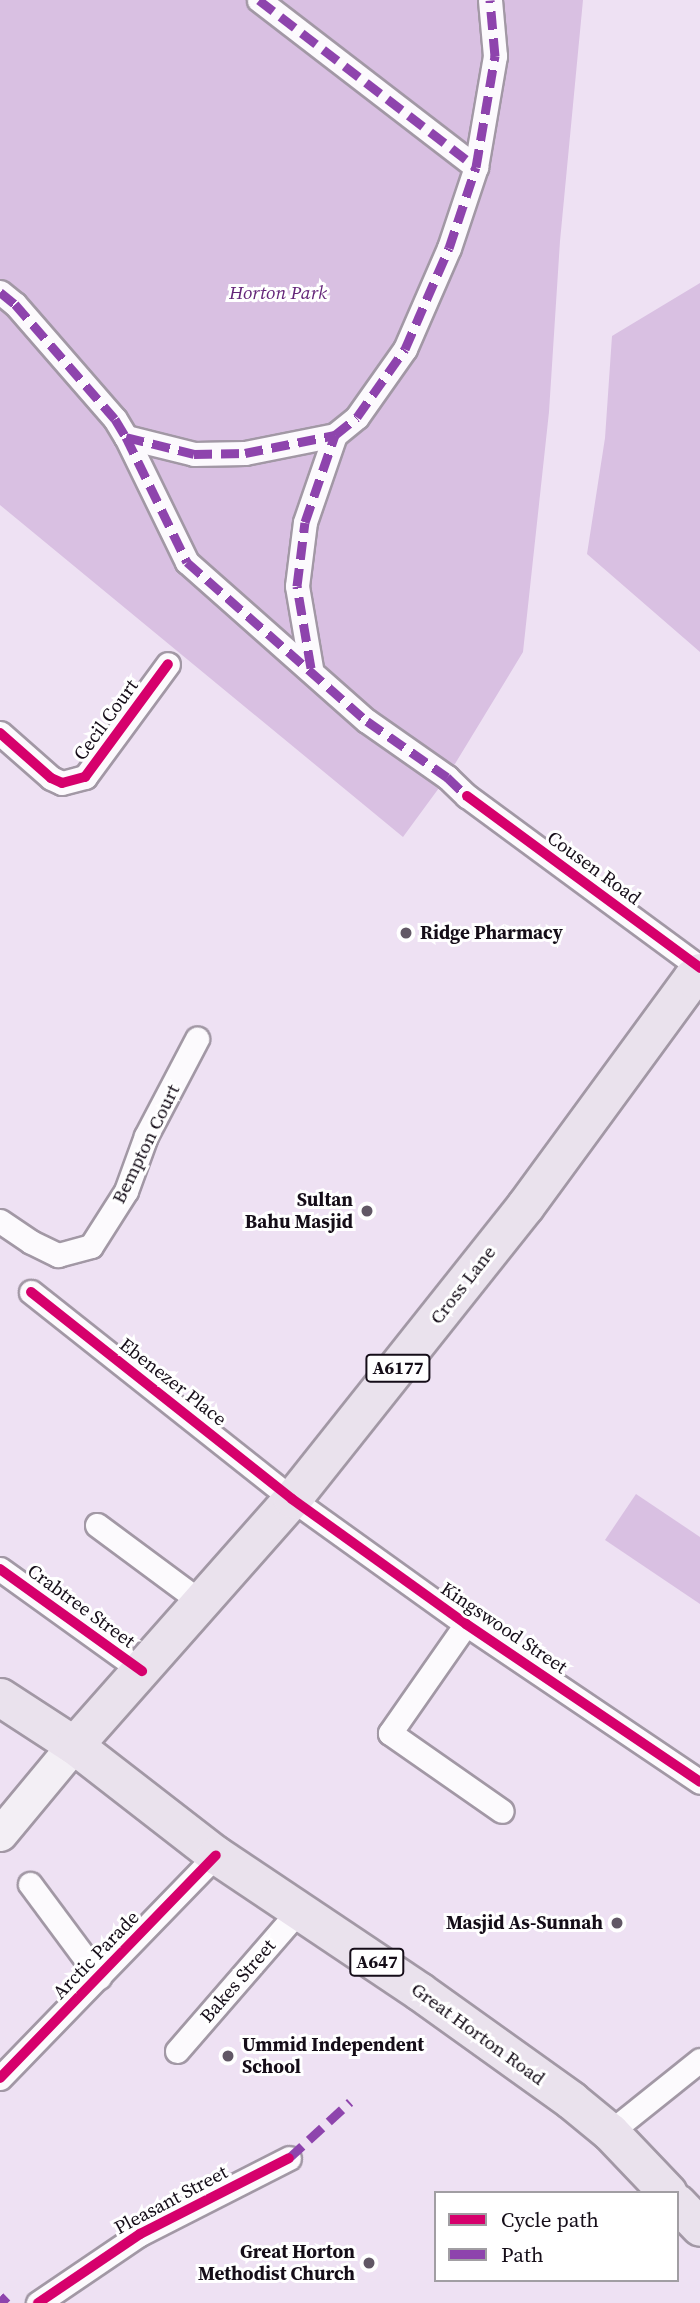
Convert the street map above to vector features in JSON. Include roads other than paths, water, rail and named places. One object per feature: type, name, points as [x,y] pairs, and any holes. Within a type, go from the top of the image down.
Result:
[{"type":"main road","name":"Cross Lane","points":[[74,1745],[292,1499],[525,1206],[700,970]]},
{"type":"main road","name":"Great Horton Road","points":[[0,1696],[74,1745],[216,1855],[419,1991],[610,2132],[666,2191]]},
{"type":"main road","points":[[679,2205],[700,2227]]},
{"type":"street","points":[[259,0],[476,166]]},
{"type":"street","points":[[126,437],[194,454],[245,453],[335,435],[357,417],[405,349],[449,248],[476,166],[495,56],[490,0]]},
{"type":"street","name":"Cousen Road","points":[[0,292],[15,304],[126,437],[187,562],[367,721],[447,776],[467,796],[700,970]]},
{"type":"street","points":[[310,668],[297,586],[305,522],[335,435]]},
{"type":"street","name":"Cecil Court","points":[[0,733],[51,778],[62,783],[85,777],[168,664]]},
{"type":"street","name":"Bempton Court","points":[[0,1221],[31,1242],[58,1255],[91,1246],[126,1191],[146,1136],[197,1039]]},
{"type":"street","name":"Ebenezer Place","points":[[31,1292],[292,1499]]},
{"type":"street","name":"Kingswood Street","points":[[292,1499],[466,1624],[700,1782]]},
{"type":"street","points":[[97,1525],[202,1603]]},
{"type":"street","name":"Crabtree Street","points":[[0,1569],[142,1671]]},
{"type":"street","points":[[466,1624],[390,1733],[502,1811]]},
{"type":"street","points":[[0,1834],[74,1745]]},
{"type":"street","name":"Arctic Parade","points":[[0,2078],[216,1855]]},
{"type":"street","points":[[30,1884],[99,1977]]},
{"type":"street","name":"Bakes Street","points":[[177,2051],[299,1910]]},
{"type":"street","points":[[610,2132],[700,2060]]},
{"type":"street","name":"Pleasant Street","points":[[38,2303],[139,2234],[289,2158]]},
{"type":"place","name":"Ridge Pharmacy","points":[[406,933]]},
{"type":"place","name":"Sultan Bahu Masjid","points":[[367,1211]]},
{"type":"place","name":"Masjid As-Sunnah","points":[[617,1923]]},
{"type":"place","name":"Ummid Independent School","points":[[228,2056]]},
{"type":"place","name":"Great Horton Methodist Church","points":[[369,2263]]},
{"type":"park label","name":"Horton Park","points":[[278,293]]}]
